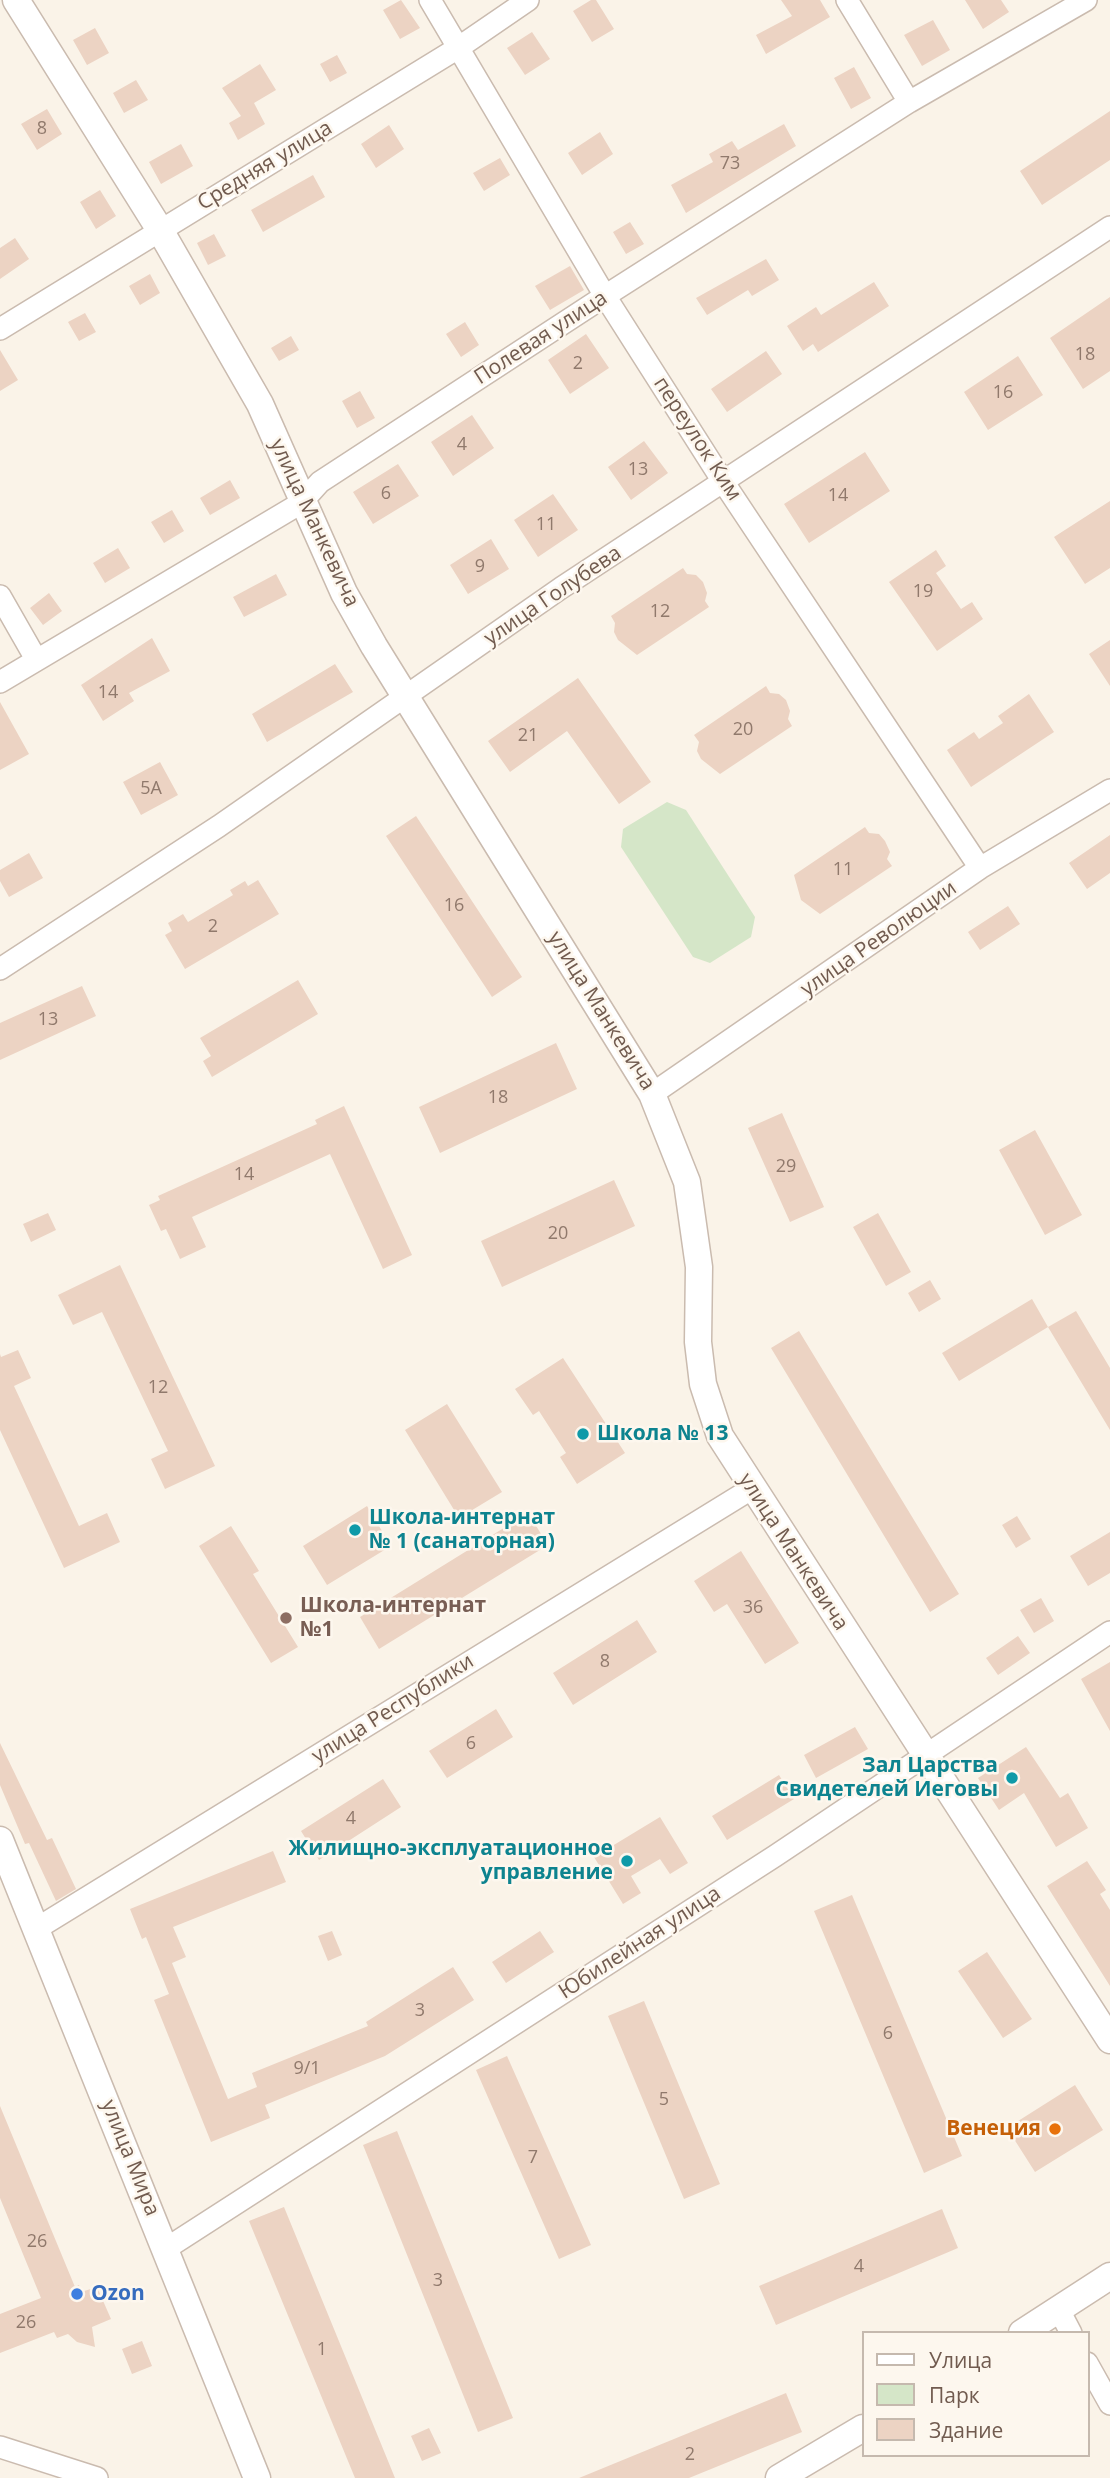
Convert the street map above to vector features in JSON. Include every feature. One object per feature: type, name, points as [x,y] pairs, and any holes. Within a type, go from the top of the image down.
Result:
[{"type":"street","name":"улица Манкевича","points":[[16,0],[160,230],[260,404],[301,503],[344,593],[652,1094],[687,1182],[699,1267],[698,1342],[703,1384],[720,1436],[751,1489],[1110,2040]]},
{"type":"street","name":"переулок Ким","points":[[430,0],[606,296],[724,483],[981,869]]},
{"type":"street","name":"Средняя улица","points":[[0,329],[458,48],[528,0]]},
{"type":"street","points":[[847,0],[909,102]]},
{"type":"street","name":"Полевая улица","points":[[0,682],[301,503],[320,482],[606,296],[909,102],[1086,0]]},
{"type":"street","name":"улица Голубева","points":[[0,969],[219,826],[561,588],[1110,227]]},
{"type":"street","points":[[0,596],[36,659]]},
{"type":"street","name":"улица Революции","points":[[652,1094],[981,869],[1110,790]]},
{"type":"street","name":"улица Республики","points":[[36,1929],[751,1489]]},
{"type":"street","name":"Юбилейная улица","points":[[167,2248],[775,1856],[1110,1632]]},
{"type":"street","name":"улица Мира","points":[[0,1840],[167,2248],[257,2478]]},
{"type":"street","points":[[1029,2331],[1065,2321],[1110,2276]]},
{"type":"street","points":[[1089,2367],[1110,2404]]},
{"type":"street","points":[[779,2478],[862,2429]]},
{"type":"street","points":[[0,2447],[97,2478]]},
{"type":"green space","points":[[667,802],[686,810],[755,917],[751,937],[710,963],[693,957],[621,847],[623,829]]},
{"type":"building","points":[[401,0],[420,28],[400,39],[383,10]]},
{"type":"building","points":[[591,0],[596,0],[614,29],[592,42],[573,11]]},
{"type":"building","points":[[781,0],[820,0],[830,17],[766,54],[756,35],[792,16]]},
{"type":"building","points":[[965,0],[1001,0],[1009,12],[983,29]]},
{"type":"building","points":[[933,20],[950,50],[922,66],[904,35]]},
{"type":"building","points":[[95,28],[109,53],[87,65],[73,40]]},
{"type":"building","points":[[532,32],[550,59],[525,75],[507,48]]},
{"type":"building","points":[[337,55],[347,73],[330,82],[320,64]]},
{"type":"building","points":[[260,64],[276,90],[254,103],[265,124],[238,140],[229,123],[241,116],[222,88]]},
{"type":"building","points":[[854,67],[871,98],[851,109],[834,78]]},
{"type":"building","points":[[136,80],[148,100],[124,113],[113,93]]},
{"type":"building","points":[[47,109],[62,134],[37,150],[21,124]]},
{"type":"building","points":[[1110,111],[1110,160],[1042,205],[1020,171]]},
{"type":"building","points":[[784,124],[796,146],[686,213],[671,185],[713,162],[709,154],[732,141],[738,150]]},
{"type":"building","points":[[389,125],[404,149],[376,168],[361,144]]},
{"type":"building","points":[[600,132],[613,154],[582,175],[568,153]]},
{"type":"building","points":[[181,144],[193,166],[161,184],[149,162]]},
{"type":"building","points":[[500,158],[510,175],[484,191],[473,173]]},
{"type":"building","points":[[313,175],[325,197],[263,232],[251,210]]},
{"type":"building","points":[[100,190],[116,216],[96,229],[80,202]]},
{"type":"building","points":[[630,222],[644,244],[626,254],[613,232]]},
{"type":"building","points":[[214,234],[226,256],[208,265],[197,243]]},
{"type":"building","points":[[15,238],[29,259],[0,279],[0,248]]},
{"type":"building","points":[[766,259],[779,280],[752,296],[748,290],[707,315],[696,298]]},
{"type":"building","points":[[570,266],[584,290],[550,310],[535,286]]},
{"type":"building","points":[[150,274],[160,293],[140,305],[129,286]]},
{"type":"building","points":[[874,282],[889,306],[818,352],[813,344],[803,351],[787,326],[816,307],[821,315]]},
{"type":"building","points":[[1110,297],[1110,371],[1083,389],[1050,338]]},
{"type":"building","points":[[85,313],[96,332],[79,341],[68,322]]},
{"type":"building","points":[[465,322],[479,345],[461,357],[446,334]]},
{"type":"building","points":[[586,334],[609,368],[570,394],[548,360]]},
{"type":"building","points":[[291,336],[299,350],[279,361],[271,348]]},
{"type":"building","points":[[0,350],[18,380],[0,391]]},
{"type":"building","points":[[766,351],[782,374],[727,412],[711,389]]},
{"type":"building","points":[[1018,356],[1043,395],[988,430],[964,392]]},
{"type":"building","points":[[360,391],[375,418],[357,428],[342,401]]},
{"type":"building","points":[[472,415],[494,448],[453,476],[431,442]]},
{"type":"building","points":[[644,441],[668,473],[631,500],[608,467]]},
{"type":"building","points":[[865,452],[890,491],[809,543],[784,504]]},
{"type":"building","points":[[398,464],[419,496],[373,524],[353,492]]},
{"type":"building","points":[[230,480],[240,498],[210,515],[200,498]]},
{"type":"building","points":[[553,494],[578,530],[538,557],[514,520]]},
{"type":"building","points":[[1110,501],[1110,568],[1085,584],[1054,537]]},
{"type":"building","points":[[172,510],[184,531],[164,543],[151,522]]},
{"type":"building","points":[[491,539],[509,569],[468,594],[450,565]]},
{"type":"building","points":[[118,548],[130,568],[105,583],[93,563]]},
{"type":"building","points":[[936,550],[946,566],[936,573],[961,609],[972,602],[983,619],[937,651],[889,582]]},
{"type":"building","points":[[683,568],[687,574],[696,575],[703,582],[707,593],[705,601],[709,607],[637,655],[618,640],[611,616]]},
{"type":"building","points":[[276,574],[287,595],[244,617],[233,597]]},
{"type":"building","points":[[49,593],[62,611],[43,625],[30,608]]},
{"type":"building","points":[[152,638],[170,671],[129,693],[134,701],[103,721],[81,685]]},
{"type":"building","points":[[1110,640],[1110,686],[1089,654]]},
{"type":"building","points":[[335,664],[353,692],[267,742],[252,714]]},
{"type":"building","points":[[578,678],[651,782],[619,804],[567,731],[510,772],[488,741]]},
{"type":"building","points":[[766,686],[770,693],[779,694],[786,700],[790,711],[788,719],[792,726],[720,774],[701,759],[697,751],[699,742],[694,735]]},
{"type":"building","points":[[1029,694],[1054,732],[971,787],[947,750],[974,732],[979,739],[1003,723],[998,716]]},
{"type":"building","points":[[0,702],[29,754],[0,770]]},
{"type":"building","points":[[160,762],[178,795],[141,815],[123,782]]},
{"type":"building","points":[[416,816],[522,977],[492,997],[386,836]]},
{"type":"building","points":[[865,827],[869,833],[879,834],[885,841],[890,852],[887,859],[892,866],[820,914],[801,900],[794,875]]},
{"type":"building","points":[[1110,835],[1110,873],[1087,889],[1069,863]]},
{"type":"building","points":[[29,853],[43,878],[9,897],[0,881],[0,870]]},
{"type":"building","points":[[258,880],[279,914],[185,969],[165,935],[172,931],[168,923],[183,914],[188,922],[233,895],[230,890],[245,881],[248,886]]},
{"type":"building","points":[[1008,906],[1020,924],[980,950],[968,932]]},
{"type":"building","points":[[298,980],[318,1014],[212,1077],[203,1061],[211,1056],[200,1038]]},
{"type":"building","points":[[82,986],[96,1016],[0,1060],[0,1023]]},
{"type":"building","points":[[556,1043],[577,1089],[440,1153],[419,1107]]},
{"type":"building","points":[[344,1106],[412,1255],[383,1269],[330,1154],[192,1217],[206,1247],[180,1259],[166,1229],[161,1231],[149,1205],[160,1200],[158,1196],[317,1124],[315,1120]]},
{"type":"building","points":[[782,1113],[824,1207],[790,1222],[748,1128]]},
{"type":"building","points":[[1035,1130],[1082,1215],[1045,1235],[999,1150]]},
{"type":"building","points":[[614,1180],[635,1226],[502,1287],[481,1241]]},
{"type":"building","points":[[48,1213],[56,1230],[31,1242],[23,1224]]},
{"type":"building","points":[[878,1213],[911,1272],[886,1286],[853,1227]]},
{"type":"building","points":[[120,1265],[215,1466],[165,1489],[151,1459],[168,1451],[102,1312],[73,1325],[58,1295]]},
{"type":"building","points":[[930,1280],[941,1299],[919,1312],[908,1293]]},
{"type":"building","points":[[1032,1299],[1048,1327],[959,1381],[942,1353]]},
{"type":"building","points":[[1076,1311],[1110,1368],[1110,1430],[1048,1327]]},
{"type":"building","points":[[799,1331],[959,1594],[930,1612],[771,1348]]},
{"type":"building","points":[[18,1350],[31,1378],[14,1386],[79,1526],[107,1513],[120,1542],[64,1568],[0,1430],[0,1354],[1,1357]]},
{"type":"building","name":"Школа № 13","points":[[563,1358],[625,1453],[577,1484],[560,1457],[566,1453],[539,1411],[533,1415],[515,1389]]},
{"type":"building","points":[[447,1404],[502,1492],[459,1518],[405,1430]]},
{"type":"building","points":[[367,1506],[391,1546],[327,1585],[303,1546]]},
{"type":"building","points":[[528,1513],[548,1545],[379,1649],[360,1617]]},
{"type":"building","points":[[1017,1516],[1031,1539],[1016,1548],[1002,1525]]},
{"type":"building","points":[[231,1526],[259,1571],[253,1574],[298,1647],[271,1663],[199,1546]]},
{"type":"building","points":[[1110,1532],[1110,1573],[1088,1586],[1070,1556]]},
{"type":"building","points":[[741,1551],[799,1643],[765,1664],[727,1604],[714,1612],[694,1581]]},
{"type":"building","points":[[1041,1598],[1054,1621],[1034,1633],[1020,1610]]},
{"type":"building","points":[[637,1620],[657,1652],[573,1705],[553,1673]]},
{"type":"building","points":[[1018,1636],[1030,1653],[998,1675],[986,1658]]},
{"type":"building","points":[[1110,1662],[1110,1731],[1081,1679]]},
{"type":"building","points":[[496,1709],[513,1737],[447,1778],[429,1751]]},
{"type":"building","points":[[855,1727],[868,1749],[816,1778],[804,1755]]},
{"type":"building","points":[[0,1743],[47,1840],[52,1838],[76,1889],[56,1901],[29,1843],[25,1844],[0,1785]]},
{"type":"building","points":[[1026,1747],[1060,1798],[1068,1793],[1088,1828],[1056,1847],[1024,1793],[999,1810],[978,1778]]},
{"type":"building","points":[[779,1775],[794,1799],[727,1840],[712,1816]]},
{"type":"building","points":[[383,1779],[401,1807],[319,1860],[301,1831]]},
{"type":"building","name":"Жилищно-эксплуатационное управление","points":[[660,1817],[688,1863],[670,1874],[660,1859],[631,1876],[641,1893],[623,1904],[594,1857]]},
{"type":"building","points":[[273,1851],[286,1882],[173,1927],[186,1957],[172,1963],[228,2099],[257,2087],[252,2073],[368,2026],[366,2022],[453,1967],[474,2000],[385,2056],[265,2105],[270,2118],[211,2142],[154,2000],[169,1994],[146,1937],[142,1939],[130,1909]]},
{"type":"building","points":[[1087,1861],[1106,1890],[1100,1894],[1110,1910],[1110,1986],[1047,1886]]},
{"type":"building","points":[[852,1895],[962,2156],[924,2173],[814,1911]]},
{"type":"building","points":[[332,1931],[342,1955],[328,1961],[318,1936]]},
{"type":"building","points":[[540,1931],[554,1952],[506,1983],[492,1962]]},
{"type":"building","points":[[987,1952],[1032,2019],[1003,2038],[958,1971]]},
{"type":"building","points":[[644,2001],[720,2184],[684,2199],[608,2016]]},
{"type":"building","points":[[507,2056],[591,2245],[559,2259],[476,2070]]},
{"type":"building","name":"Венеция","points":[[1075,2085],[1103,2130],[1035,2172],[1007,2128]]},
{"type":"building","points":[[0,2106],[75,2287],[79,2285],[81,2292],[97,2287],[111,2319],[92,2327],[95,2347],[77,2342],[68,2334],[57,2338],[54,2332],[0,2353],[0,2314],[41,2298],[0,2198]]},
{"type":"building","points":[[397,2131],[513,2418],[478,2432],[363,2145]]},
{"type":"building","points":[[284,2207],[395,2478],[355,2478],[249,2221]]},
{"type":"building","points":[[942,2209],[958,2248],[776,2325],[759,2286]]},
{"type":"building","points":[[142,2341],[152,2366],[132,2374],[122,2349]]},
{"type":"building","points":[[786,2393],[802,2432],[689,2478],[579,2478]]},
{"type":"building","points":[[429,2428],[441,2453],[422,2461],[411,2436]]},
{"type":"place","name":"Школа № 13","points":[[583,1434]]},
{"type":"place","name":"Школа-интернат № 1 (санаторная)","points":[[355,1530]]},
{"type":"place","name":"Школа-интернат №1","points":[[286,1618]]},
{"type":"place","name":"Зал Царства Свидетелей Иеговы","points":[[1012,1778]]},
{"type":"place","name":"Жилищно-эксплуатационное управление","points":[[627,1861]]},
{"type":"place","name":"Венеция","points":[[1055,2129]]},
{"type":"place","name":"Ozon","points":[[77,2294]]}]
